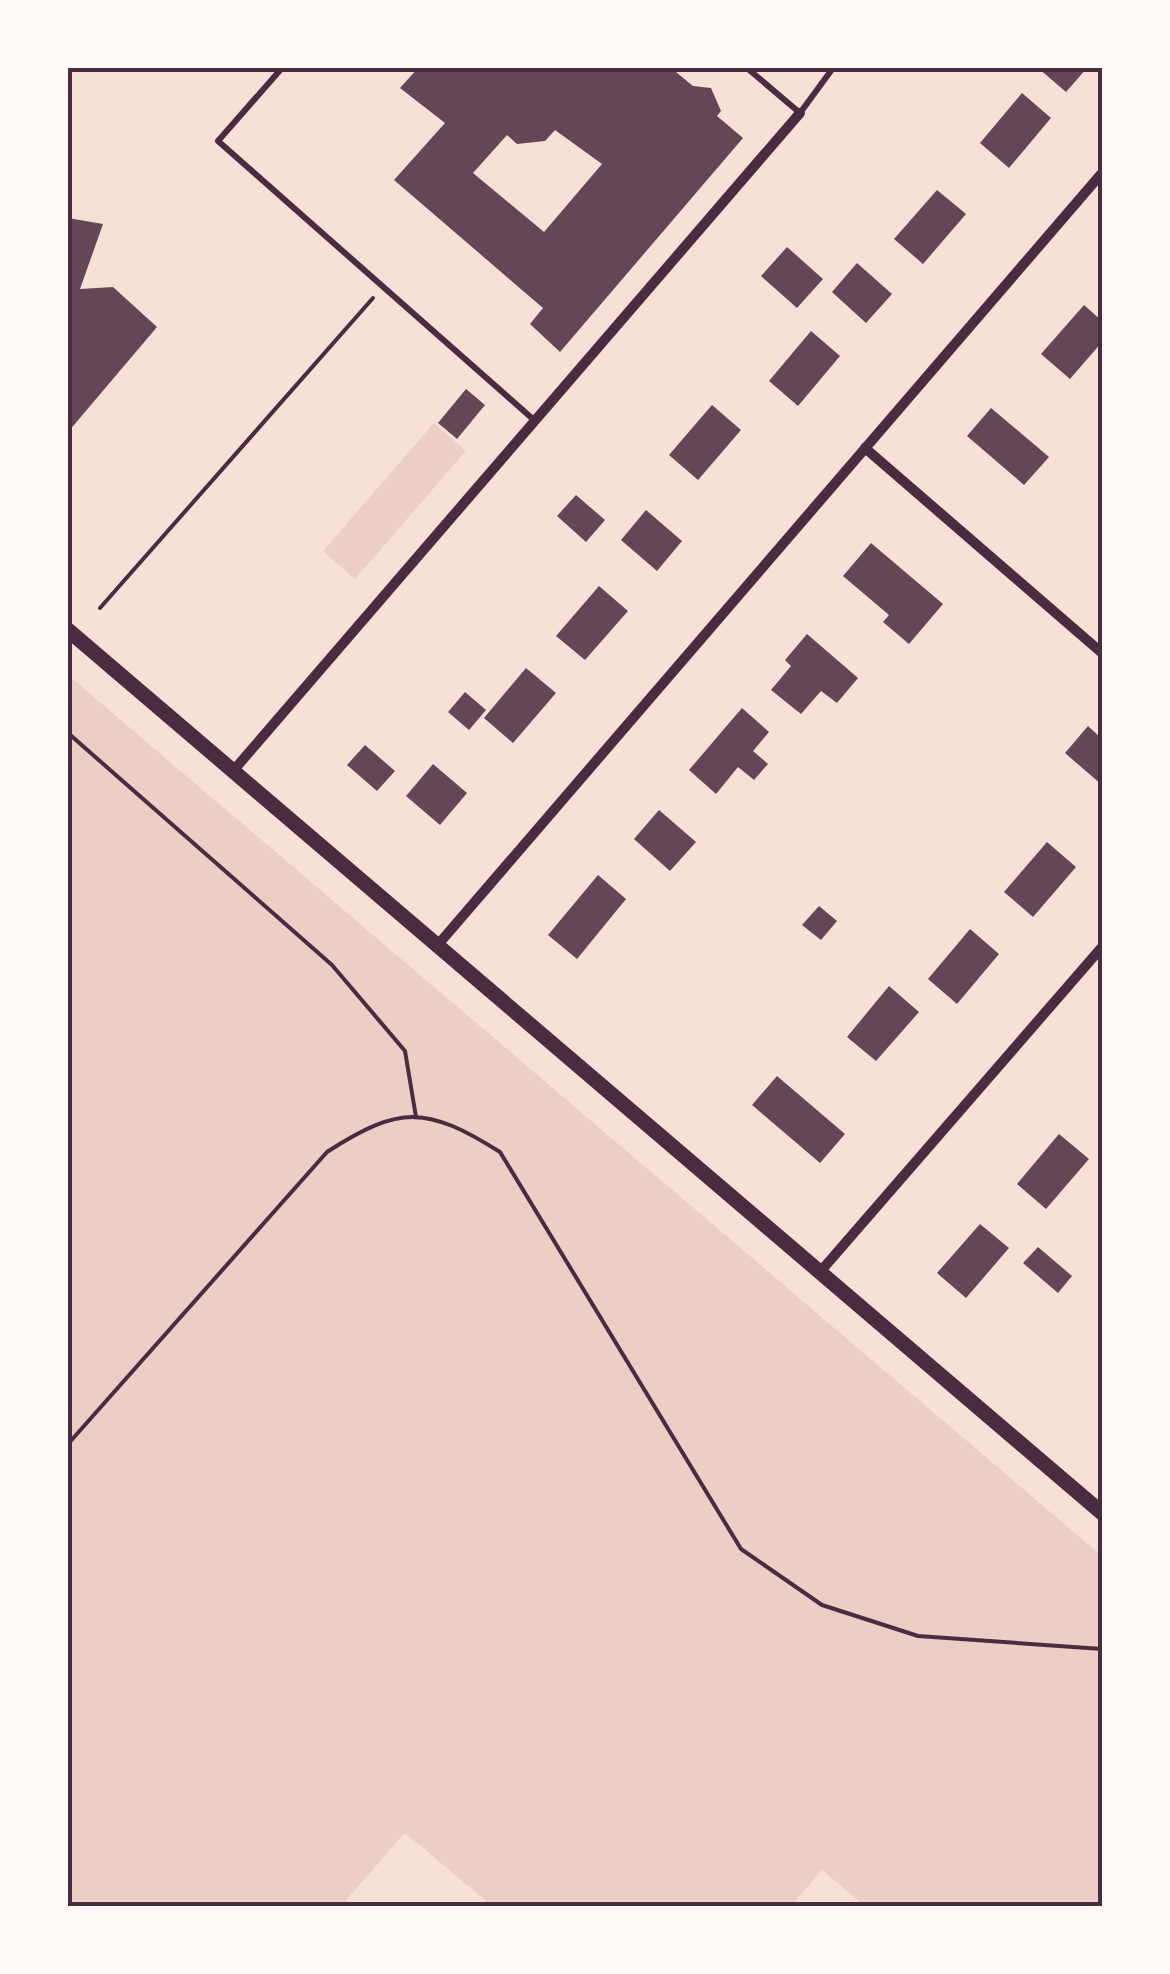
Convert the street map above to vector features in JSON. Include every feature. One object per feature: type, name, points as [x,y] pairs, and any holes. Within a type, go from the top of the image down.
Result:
[{"type":"street","points":[[233,772],[800,113]]},
{"type":"street","points":[[436,947],[1102,172]]},
{"type":"street","points":[[865,448],[1102,653]]},
{"type":"street","points":[[68,630],[1102,1513]]},
{"type":"street","points":[[820,1272],[1102,947]]},
{"type":"lane","points":[[282,68],[218,141],[534,420]]},
{"type":"lane","points":[[747,68],[800,113],[833,68]]},
{"type":"path","points":[[100,608],[383,287]]},
{"type":"path","points":[[68,733],[332,965],[405,1051],[416,1117]]},
{"type":"path","points":[[68,1444],[327,1152],[372,1122],[416,1117],[457,1124],[500,1152],[741,1548],[822,1605],[918,1636],[1102,1649]]},
{"type":"shaded area","points":[[434,423],[466,451],[355,579],[323,551]]},
{"type":"shaded area","points":[[68,675],[1102,1556],[1102,1906],[865,1906],[822,1870],[791,1906],[492,1906],[405,1833],[341,1906],[68,1906]]},
{"type":"building","points":[[418,68],[671,68],[693,86],[711,88],[721,111],[717,116],[743,138],[560,352],[530,324],[543,308],[394,180],[445,123],[400,88]],"holes":[[[555,130],[602,164],[544,232],[473,173],[507,135],[517,144],[545,141]]]},
{"type":"building","points":[[1038,68],[1087,68],[1066,92]]},
{"type":"building","points":[[1022,93],[1051,118],[1009,168],[980,143]]},
{"type":"building","points":[[937,190],[966,214],[923,264],[894,239]]},
{"type":"building","points":[[68,218],[103,224],[80,289],[113,287],[157,327],[68,432]]},
{"type":"building","points":[[787,247],[823,279],[797,308],[761,276]]},
{"type":"building","points":[[857,263],[892,294],[866,323],[832,292]]},
{"type":"building","points":[[1084,305],[1102,321],[1102,342],[1070,379],[1041,354]]},
{"type":"building","points":[[811,331],[840,356],[798,406],[769,381]]},
{"type":"building","points":[[466,389],[485,405],[457,439],[438,423]]},
{"type":"building","points":[[712,405],[741,430],[698,480],[669,455]]},
{"type":"building","points":[[991,408],[1049,457],[1024,485],[967,436]]},
{"type":"building","points":[[576,495],[605,520],[586,542],[557,516]]},
{"type":"building","points":[[646,510],[682,541],[657,571],[621,540]]},
{"type":"building","points":[[871,543],[943,604],[909,644],[883,622],[889,615],[843,576]]},
{"type":"building","points":[[599,586],[628,611],[585,660],[556,636]]},
{"type":"building","points":[[807,634],[858,678],[837,703],[821,691],[801,714],[771,690],[791,666],[785,660]]},
{"type":"building","points":[[526,668],[556,693],[513,743],[484,718]]},
{"type":"building","points":[[465,692],[486,710],[469,730],[448,712]]},
{"type":"building","points":[[742,708],[769,732],[753,751],[768,764],[754,780],[738,767],[716,794],[689,770]]},
{"type":"building","points":[[1088,726],[1102,739],[1102,785],[1065,753]]},
{"type":"building","points":[[365,745],[395,771],[377,791],[347,765]]},
{"type":"building","points":[[433,764],[467,793],[440,825],[406,796]]},
{"type":"building","points":[[659,810],[696,842],[670,871],[634,839]]},
{"type":"building","points":[[1047,842],[1076,867],[1033,917],[1004,892]]},
{"type":"building","points":[[598,875],[626,899],[577,959],[548,935]]},
{"type":"building","points":[[819,906],[837,921],[821,940],[802,925]]},
{"type":"building","points":[[970,929],[999,954],[957,1004],[928,979]]},
{"type":"building","points":[[889,986],[919,1012],[876,1061],[847,1037]]},
{"type":"building","points":[[777,1076],[845,1134],[820,1163],[752,1105]]},
{"type":"building","points":[[1059,1134],[1089,1159],[1046,1209],[1017,1184]]},
{"type":"building","points":[[980,1224],[1009,1248],[966,1298],[937,1273]]},
{"type":"building","points":[[1038,1247],[1072,1276],[1058,1293],[1023,1263]]}]
